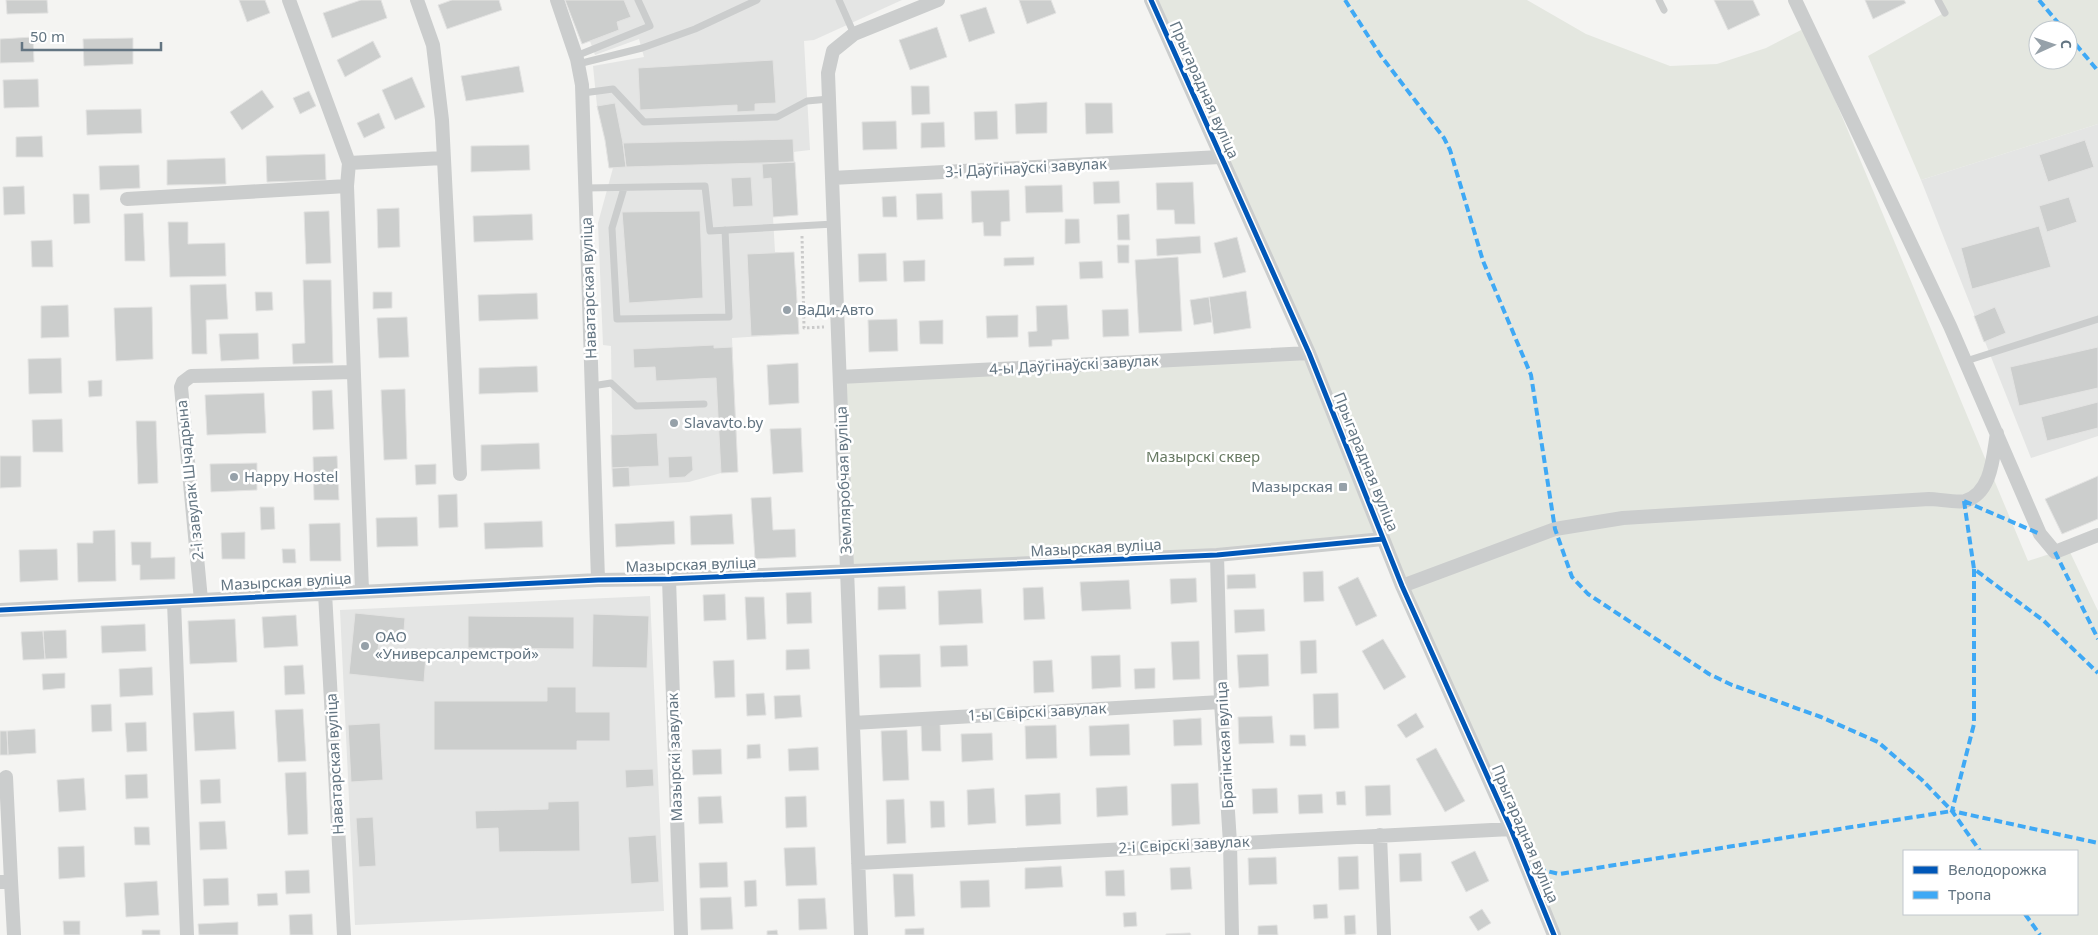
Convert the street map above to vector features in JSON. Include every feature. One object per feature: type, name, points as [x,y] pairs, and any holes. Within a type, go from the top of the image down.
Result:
[{"type":"street","points":[[289,0],[349,163],[353,372],[362,590]]},
{"type":"street","points":[[417,0],[433,45],[442,120],[460,474]]},
{"type":"street","name":"Наватарская вуліца","points":[[557,0],[577,60],[583,93],[598,580]]},
{"type":"street","name":"Земляробчая вуліца","points":[[861,935],[828,73],[833,52],[854,34],[938,0]]},
{"type":"street","name":"Прыгарадная вуліца","points":[[1151,0],[1309,353],[1402,586],[1510,828],[1554,935]]},
{"type":"street","points":[[1795,0],[1966,361],[2040,534],[2055,552],[2098,535]]},
{"type":"street","name":"3-і Даўгінаўскі завулак","points":[[832,178],[1220,157]]},
{"type":"street","points":[[349,163],[443,158]]},
{"type":"street","points":[[126,199],[348,186]]},
{"type":"street","name":"4-ы Даўгінаўскі завулак","points":[[840,378],[1309,353]]},
{"type":"street","name":"2-і завулак Шчадрына","points":[[202,600],[181,387],[183,382],[191,376],[353,372]]},
{"type":"street","points":[[1402,586],[1555,529],[1623,518],[1929,499],[1964,501],[1980,490],[1991,468],[1997,433]]},
{"type":"street","name":"Мазырская вуліца","points":[[0,610],[174,602],[362,590],[848,572],[1217,555],[1382,538]]},
{"type":"street","name":"Брагінская вуліца","points":[[1217,555],[1222,702],[1230,843],[1232,935]]},
{"type":"street","name":"Мазырскі завулак","points":[[669,579],[681,935]]},
{"type":"street","name":"Наватарская вуліца","points":[[325,593],[344,935]]},
{"type":"street","points":[[174,602],[186,935]]},
{"type":"street","name":"1-ы Свірскі завулак","points":[[853,723],[1222,702]]},
{"type":"street","points":[[6,778],[6,882],[14,935]]},
{"type":"street","name":"2-і Свірскі завулак","points":[[858,863],[1510,828]]},
{"type":"street","points":[[1380,835],[1384,935]]},
{"type":"lane","points":[[577,60],[650,26],[638,0]]},
{"type":"lane","points":[[577,60],[659,42],[694,29],[757,0]]},
{"type":"lane","points":[[839,0],[854,34]]},
{"type":"lane","points":[[1660,0],[1664,10]]},
{"type":"lane","points":[[1938,0],[1945,13]]},
{"type":"lane","points":[[583,93],[613,89],[644,122],[777,117],[808,101],[829,99]]},
{"type":"lane","points":[[586,188],[705,186],[710,231],[834,224]]},
{"type":"lane","points":[[624,188],[612,228],[617,318],[728,317],[725,230]]},
{"type":"lane","points":[[1966,361],[2098,319]]},
{"type":"lane","points":[[592,386],[611,383],[636,406],[704,404]]},
{"type":"shaded area","points":[[565,0],[902,0],[814,40],[804,41],[810,150],[793,152],[798,215],[773,217],[775,252],[794,252],[799,334],[732,338],[738,472],[721,473],[689,482],[613,487],[611,346],[603,345],[598,223],[613,168],[609,168],[597,106],[593,66],[644,57],[639,39],[595,55],[590,41],[582,44]]},
{"type":"shaded area","points":[[2098,124],[2098,436],[2031,458],[1921,180]]},
{"type":"shaded area","points":[[650,596],[664,911],[355,925],[340,610]]},
{"type":"green space","points":[[1153,0],[1527,0],[1586,34],[1670,66],[1717,64],[1766,48],[1805,28],[2028,561],[2068,548],[2098,611],[2098,935],[1556,935]]},
{"type":"green space","points":[[1938,0],[2098,0],[2098,124],[1921,180],[1868,56],[1944,13]]},
{"type":"green space","name":"Мазырскі сквер","points":[[1309,353],[1383,539],[848,571],[840,377]]},
{"type":"building","points":[[6,0],[47,0],[48,13],[7,14]]},
{"type":"building","points":[[239,0],[265,0],[270,13],[247,22]]},
{"type":"building","points":[[361,0],[381,0],[387,18],[332,38],[323,13]]},
{"type":"building","points":[[452,0],[499,0],[502,10],[447,29],[438,5]]},
{"type":"building","points":[[565,0],[624,0],[631,17],[617,22],[619,30],[582,44]]},
{"type":"building","points":[[1019,0],[1051,0],[1056,13],[1027,24]]},
{"type":"building","points":[[1714,0],[1753,0],[1760,15],[1728,30]]},
{"type":"building","points":[[1865,0],[1904,0],[1906,3],[1873,19]]},
{"type":"building","points":[[986,7],[995,33],[969,42],[960,15]]},
{"type":"building","points":[[937,27],[947,57],[910,70],[899,40]]},
{"type":"building","points":[[33,37],[34,62],[0,63],[0,39]]},
{"type":"building","points":[[133,38],[133,64],[84,66],[83,39]]},
{"type":"building","points":[[373,41],[381,57],[345,77],[337,60]]},
{"type":"building","points":[[773,60],[776,103],[755,104],[755,111],[737,112],[737,105],[640,110],[638,68]]},
{"type":"building","points":[[519,66],[524,92],[466,101],[461,76]]},
{"type":"building","points":[[412,77],[425,107],[395,120],[382,90]]},
{"type":"building","points":[[38,79],[39,107],[4,108],[3,80]]},
{"type":"building","points":[[911,86],[929,86],[930,114],[912,115]]},
{"type":"building","points":[[262,90],[274,107],[242,130],[230,112]]},
{"type":"building","points":[[309,91],[316,106],[300,114],[293,98]]},
{"type":"building","points":[[1047,102],[1047,133],[1016,134],[1015,104]]},
{"type":"building","points":[[615,103],[626,167],[609,168],[597,106]]},
{"type":"building","points":[[1085,103],[1112,103],[1113,133],[1086,134]]},
{"type":"building","points":[[141,109],[142,133],[87,135],[86,110]]},
{"type":"building","points":[[997,111],[998,139],[975,140],[974,112]]},
{"type":"building","points":[[379,113],[385,128],[364,138],[357,123]]},
{"type":"building","points":[[896,121],[897,149],[863,150],[862,122]]},
{"type":"building","points":[[944,122],[945,147],[921,148],[921,123]]},
{"type":"building","points":[[42,136],[43,157],[16,157],[16,137]]},
{"type":"building","points":[[793,139],[794,162],[626,167],[623,143]]},
{"type":"building","points":[[2085,140],[2094,167],[2048,182],[2039,155]]},
{"type":"building","points":[[529,145],[530,170],[471,172],[471,146]]},
{"type":"building","points":[[325,154],[326,180],[267,182],[266,156]]},
{"type":"building","points":[[225,158],[226,184],[167,185],[167,160]]},
{"type":"building","points":[[795,162],[798,215],[773,217],[771,178],[763,179],[762,164]]},
{"type":"building","points":[[139,165],[140,188],[100,190],[99,166]]},
{"type":"building","points":[[751,177],[753,206],[733,207],[731,178]]},
{"type":"building","points":[[1119,181],[1120,203],[1094,204],[1093,182]]},
{"type":"building","points":[[1193,182],[1195,224],[1175,224],[1174,210],[1157,210],[1156,183]]},
{"type":"building","points":[[1062,185],[1063,212],[1026,213],[1025,186]]},
{"type":"building","points":[[24,186],[25,214],[4,215],[3,187]]},
{"type":"building","points":[[1009,190],[1010,221],[1001,222],[1001,236],[984,236],[983,222],[972,223],[971,191]]},
{"type":"building","points":[[942,193],[943,219],[917,220],[916,194]]},
{"type":"building","points":[[73,194],[89,194],[90,223],[74,224]]},
{"type":"building","points":[[896,196],[897,217],[883,217],[882,197]]},
{"type":"building","points":[[2069,197],[2077,222],[2047,232],[2039,206]]},
{"type":"building","points":[[399,208],[400,247],[378,248],[377,209]]},
{"type":"building","points":[[329,211],[331,263],[306,264],[304,212]]},
{"type":"building","points":[[700,211],[703,298],[629,303],[622,212]]},
{"type":"building","points":[[143,213],[145,261],[125,261],[124,214]]},
{"type":"building","points":[[532,214],[533,240],[474,242],[473,216]]},
{"type":"building","points":[[1129,214],[1130,240],[1118,240],[1117,215]]},
{"type":"building","points":[[1065,219],[1079,219],[1080,243],[1065,244]]},
{"type":"building","points":[[168,222],[188,222],[188,244],[225,243],[226,276],[170,277]]},
{"type":"building","points":[[2039,226],[2051,267],[1972,289],[1961,248]]},
{"type":"building","points":[[1200,236],[1201,253],[1157,256],[1156,239]]},
{"type":"building","points":[[1237,237],[1246,272],[1223,278],[1214,243]]},
{"type":"building","points":[[52,240],[53,267],[32,267],[31,241]]},
{"type":"building","points":[[1117,245],[1129,245],[1129,263],[1118,263]]},
{"type":"building","points":[[794,252],[799,334],[751,336],[747,254]]},
{"type":"building","points":[[886,253],[887,281],[859,282],[858,254]]},
{"type":"building","points":[[1034,257],[1034,265],[1004,266],[1004,258]]},
{"type":"building","points":[[1178,257],[1182,331],[1139,333],[1135,260]]},
{"type":"building","points":[[925,260],[925,281],[904,282],[903,261]]},
{"type":"building","points":[[1102,261],[1103,278],[1080,279],[1079,262]]},
{"type":"building","points":[[303,280],[331,280],[333,363],[293,364],[292,344],[305,343]]},
{"type":"building","points":[[226,284],[228,319],[206,320],[207,354],[192,354],[190,285]]},
{"type":"building","points":[[1246,291],[1251,328],[1214,334],[1209,297]]},
{"type":"building","points":[[255,292],[272,292],[273,310],[256,311]]},
{"type":"building","points":[[373,292],[392,292],[392,308],[373,309]]},
{"type":"building","points":[[537,293],[538,319],[479,321],[478,295]]},
{"type":"building","points":[[1209,297],[1212,322],[1194,325],[1190,300]]},
{"type":"building","points":[[68,305],[69,337],[41,338],[41,306]]},
{"type":"building","points":[[1067,305],[1069,339],[1052,340],[1052,346],[1029,347],[1028,332],[1037,331],[1036,306]]},
{"type":"building","points":[[152,307],[153,359],[116,361],[114,308]]},
{"type":"building","points":[[1995,307],[2006,333],[1984,342],[1974,316]]},
{"type":"building","points":[[1128,309],[1129,336],[1103,337],[1102,310]]},
{"type":"building","points":[[1018,315],[1018,337],[987,338],[986,316]]},
{"type":"building","points":[[407,317],[409,357],[379,358],[377,318]]},
{"type":"building","points":[[897,319],[898,351],[869,352],[868,320]]},
{"type":"building","points":[[943,320],[943,344],[920,344],[919,321]]},
{"type":"building","points":[[258,333],[259,359],[221,361],[219,334]]},
{"type":"building","points":[[714,345],[714,348],[732,347],[738,472],[721,473],[716,378],[656,381],[655,367],[634,368],[633,349]]},
{"type":"building","points":[[2098,347],[2098,388],[2019,406],[2010,367]]},
{"type":"building","points":[[61,358],[62,393],[29,394],[28,359]]},
{"type":"building","points":[[798,363],[799,403],[769,405],[767,365]]},
{"type":"building","points":[[537,366],[538,392],[479,394],[479,368]]},
{"type":"building","points":[[102,380],[102,396],[89,397],[88,381]]},
{"type":"building","points":[[405,389],[407,459],[384,460],[381,390]]},
{"type":"building","points":[[332,390],[334,429],[313,430],[312,391]]},
{"type":"building","points":[[264,393],[266,433],[207,435],[205,395]]},
{"type":"building","points":[[2098,402],[2098,428],[2047,441],[2041,417]]},
{"type":"building","points":[[62,419],[63,452],[33,452],[32,420]]},
{"type":"building","points":[[136,421],[156,421],[158,483],[138,484]]},
{"type":"building","points":[[801,428],[803,472],[773,474],[770,429]]},
{"type":"building","points":[[657,433],[659,466],[612,468],[611,435]]},
{"type":"building","points":[[539,443],[540,469],[481,471],[481,445]]},
{"type":"building","points":[[0,456],[21,456],[21,487],[0,488]]},
{"type":"building","points":[[337,456],[339,500],[314,500],[313,457]]},
{"type":"building","points":[[692,456],[693,470],[685,477],[669,478],[668,457]]},
{"type":"building","name":"Happy Hostel","points":[[257,463],[257,490],[211,492],[210,464]]},
{"type":"building","points":[[436,464],[436,484],[416,485],[415,465]]},
{"type":"building","points":[[629,467],[630,486],[613,487],[612,468]]},
{"type":"building","points":[[2098,476],[2098,519],[2062,534],[2045,499]]},
{"type":"building","points":[[457,494],[458,527],[439,528],[438,495]]},
{"type":"building","points":[[771,497],[773,530],[795,529],[796,557],[755,559],[751,498]]},
{"type":"building","points":[[260,507],[274,507],[275,529],[261,530]]},
{"type":"building","points":[[732,514],[734,544],[691,545],[690,516]]},
{"type":"building","points":[[417,517],[418,546],[377,547],[376,518]]},
{"type":"building","points":[[542,521],[543,547],[485,549],[484,523]]},
{"type":"building","points":[[674,521],[675,544],[616,547],[615,524]]},
{"type":"building","points":[[340,523],[341,561],[310,561],[309,524]]},
{"type":"building","points":[[115,530],[116,581],[78,582],[77,543],[93,543],[93,531]]},
{"type":"building","points":[[245,532],[245,559],[222,559],[221,533]]},
{"type":"building","points":[[131,542],[151,542],[151,558],[175,557],[175,579],[140,580],[140,565],[132,565]]},
{"type":"building","points":[[57,549],[58,580],[20,582],[19,550]]},
{"type":"building","points":[[282,549],[295,549],[296,563],[283,563]]},
{"type":"building","points":[[1323,571],[1324,601],[1304,602],[1303,572]]},
{"type":"building","points":[[1255,574],[1256,588],[1227,589],[1227,575]]},
{"type":"building","points":[[1358,577],[1377,616],[1356,626],[1338,587]]},
{"type":"building","points":[[1196,578],[1197,602],[1171,604],[1170,579]]},
{"type":"building","points":[[1129,580],[1131,609],[1082,611],[1080,582]]},
{"type":"building","points":[[905,586],[906,609],[878,610],[878,587]]},
{"type":"building","points":[[1043,587],[1045,619],[1024,620],[1023,588]]},
{"type":"building","points":[[981,589],[983,623],[939,625],[938,591]]},
{"type":"building","points":[[811,592],[812,623],[787,624],[786,593]]},
{"type":"building","points":[[725,594],[726,620],[704,621],[703,595]]},
{"type":"building","points":[[745,597],[764,597],[766,639],[747,640]]},
{"type":"building","points":[[1264,609],[1265,631],[1235,633],[1234,610]]},
{"type":"building","name":"ОАО «Универсалремстрой»","points":[[355,613],[405,618],[403,643],[379,640],[378,650],[426,655],[424,682],[349,674]]},
{"type":"building","points":[[593,614],[649,616],[647,668],[592,667]]},
{"type":"building","points":[[296,615],[298,646],[264,648],[262,617]]},
{"type":"building","points":[[468,616],[574,617],[574,649],[468,648]]},
{"type":"building","points":[[235,619],[237,662],[190,664],[188,621]]},
{"type":"building","points":[[145,624],[146,651],[102,653],[101,626]]},
{"type":"building","points":[[66,630],[67,658],[45,659],[43,631]]},
{"type":"building","points":[[43,631],[45,659],[23,660],[21,632]]},
{"type":"building","points":[[1383,639],[1406,677],[1384,690],[1362,651]]},
{"type":"building","points":[[1316,640],[1317,673],[1301,674],[1300,641]]},
{"type":"building","points":[[1199,641],[1200,679],[1173,680],[1171,642]]},
{"type":"building","points":[[967,645],[968,666],[941,667],[940,646]]},
{"type":"building","points":[[809,649],[810,669],[786,670],[786,650]]},
{"type":"building","points":[[920,654],[921,687],[880,688],[879,655]]},
{"type":"building","points":[[1268,654],[1269,686],[1239,688],[1237,655]]},
{"type":"building","points":[[1120,655],[1121,687],[1092,689],[1091,656]]},
{"type":"building","points":[[734,660],[735,697],[715,698],[713,661]]},
{"type":"building","points":[[1052,660],[1054,692],[1034,693],[1033,661]]},
{"type":"building","points":[[303,665],[305,694],[285,695],[284,666]]},
{"type":"building","points":[[152,667],[153,695],[120,697],[119,669]]},
{"type":"building","points":[[1155,668],[1155,688],[1135,689],[1134,669]]},
{"type":"building","points":[[65,673],[65,688],[43,690],[42,674]]},
{"type":"building","points":[[547,687],[576,687],[576,712],[610,712],[610,741],[577,741],[577,750],[434,750],[434,701],[547,701]]},
{"type":"building","points":[[764,693],[766,715],[747,716],[746,694]]},
{"type":"building","points":[[1338,693],[1339,728],[1314,729],[1313,694]]},
{"type":"building","points":[[800,695],[802,717],[775,719],[774,696]]},
{"type":"building","points":[[111,704],[112,731],[92,732],[91,705]]},
{"type":"building","points":[[303,709],[306,761],[278,762],[275,710]]},
{"type":"building","points":[[234,711],[236,749],[195,751],[193,713]]},
{"type":"building","points":[[1416,713],[1424,727],[1406,738],[1397,725]]},
{"type":"building","points":[[1272,716],[1274,743],[1239,744],[1238,717]]},
{"type":"building","points":[[1201,718],[1202,745],[1174,746],[1173,720]]},
{"type":"building","points":[[146,722],[147,751],[127,752],[125,723]]},
{"type":"building","points":[[380,723],[383,780],[351,782],[348,725]]},
{"type":"building","points":[[940,724],[941,751],[922,751],[921,725]]},
{"type":"building","points":[[1129,724],[1130,755],[1090,756],[1089,726]]},
{"type":"building","points":[[1056,725],[1057,758],[1026,759],[1025,726]]},
{"type":"building","points":[[35,729],[36,753],[8,755],[7,731]]},
{"type":"building","points":[[907,730],[909,780],[883,781],[881,731]]},
{"type":"building","points":[[0,731],[7,731],[8,755],[0,755]]},
{"type":"building","points":[[992,733],[993,760],[962,762],[961,734]]},
{"type":"building","points":[[1290,735],[1305,735],[1306,746],[1290,746]]},
{"type":"building","points":[[760,744],[761,758],[747,759],[747,745]]},
{"type":"building","points":[[818,747],[819,770],[789,771],[788,749]]},
{"type":"building","points":[[1436,748],[1465,801],[1445,812],[1416,759]]},
{"type":"building","points":[[721,749],[722,774],[693,775],[692,750]]},
{"type":"building","points":[[653,769],[654,786],[626,788],[625,770]]},
{"type":"building","points":[[306,772],[308,834],[288,835],[285,773]]},
{"type":"building","points":[[147,774],[148,798],[126,799],[125,775]]},
{"type":"building","points":[[84,778],[86,810],[59,812],[57,780]]},
{"type":"building","points":[[220,779],[221,803],[201,804],[200,780]]},
{"type":"building","points":[[1198,783],[1200,824],[1172,826],[1171,784]]},
{"type":"building","points":[[1390,785],[1391,815],[1366,816],[1365,786]]},
{"type":"building","points":[[1127,786],[1128,815],[1097,817],[1096,788]]},
{"type":"building","points":[[994,788],[996,823],[968,825],[967,790]]},
{"type":"building","points":[[1277,788],[1278,813],[1253,814],[1252,789]]},
{"type":"building","points":[[1345,791],[1346,805],[1337,805],[1336,792]]},
{"type":"building","points":[[1060,793],[1061,824],[1026,826],[1025,795]]},
{"type":"building","points":[[1322,794],[1323,813],[1299,814],[1298,795]]},
{"type":"building","points":[[721,796],[723,823],[699,824],[698,797]]},
{"type":"building","points":[[806,796],[807,827],[786,828],[785,797]]},
{"type":"building","points":[[904,799],[906,843],[887,844],[886,800]]},
{"type":"building","points":[[579,801],[580,851],[499,852],[498,828],[476,829],[475,811],[548,809],[548,802]]},
{"type":"building","points":[[930,801],[944,801],[945,827],[931,828]]},
{"type":"building","points":[[373,817],[376,866],[359,867],[356,818]]},
{"type":"building","points":[[225,821],[227,849],[200,850],[199,822]]},
{"type":"building","points":[[134,827],[149,827],[150,845],[135,845]]},
{"type":"building","points":[[656,835],[659,882],[631,884],[628,837]]},
{"type":"building","points":[[84,846],[85,877],[59,879],[58,847]]},
{"type":"building","points":[[815,847],[817,885],[786,886],[784,848]]},
{"type":"building","points":[[1475,851],[1489,881],[1466,892],[1451,862]]},
{"type":"building","points":[[1421,853],[1422,881],[1400,882],[1399,854]]},
{"type":"building","points":[[1358,856],[1359,889],[1339,890],[1338,857]]},
{"type":"building","points":[[1276,857],[1277,884],[1249,885],[1248,858]]},
{"type":"building","points":[[727,862],[728,887],[700,888],[699,863]]},
{"type":"building","points":[[1061,866],[1063,887],[1025,889],[1025,868]]},
{"type":"building","points":[[1190,867],[1192,889],[1171,890],[1170,868]]},
{"type":"building","points":[[309,870],[310,893],[286,894],[285,871]]},
{"type":"building","points":[[1124,870],[1125,896],[1106,896],[1105,871]]},
{"type":"building","points":[[893,874],[913,874],[915,916],[895,917]]},
{"type":"building","points":[[228,878],[229,905],[204,906],[203,879]]},
{"type":"building","points":[[756,880],[757,906],[745,907],[744,881]]},
{"type":"building","points":[[989,880],[990,907],[961,908],[960,881]]},
{"type":"building","points":[[157,881],[159,915],[126,917],[124,883]]},
{"type":"building","points":[[277,893],[278,905],[258,906],[257,894]]},
{"type":"building","points":[[731,897],[733,929],[701,930],[700,898]]},
{"type":"building","points":[[825,898],[827,929],[799,930],[798,899]]},
{"type":"building","points":[[1327,904],[1328,918],[1314,919],[1313,905]]},
{"type":"building","points":[[1482,909],[1491,923],[1478,931],[1469,917]]},
{"type":"building","points":[[1136,912],[1137,926],[1124,927],[1123,913]]},
{"type":"building","points":[[312,914],[313,935],[290,935],[289,915]]},
{"type":"building","points":[[1355,915],[1356,934],[1345,935],[1344,916]]},
{"type":"building","points":[[63,921],[80,921],[80,935],[64,935]]},
{"type":"building","points":[[238,922],[238,935],[199,935],[198,924]]},
{"type":"building","points":[[1277,925],[1278,935],[1258,935],[1258,926]]},
{"type":"building","points":[[924,928],[924,935],[905,935],[905,929]]},
{"type":"building","points":[[142,930],[160,930],[160,935],[142,935]]},
{"type":"building","points":[[777,930],[778,935],[767,935],[767,931]]},
{"type":"building","points":[[1190,933],[1191,935],[1166,935],[1166,934]]},
{"type":"marked path","points":[[1345,0],[1381,56],[1444,138],[1450,150],[1483,261],[1531,375],[1555,529],[1572,577],[1588,594],[1709,674],[1732,685],[1821,717],[1878,742],[1922,780],[1952,811],[1979,850]]},
{"type":"marked path","points":[[2039,0],[2056,20]]},
{"type":"marked path","points":[[2078,47],[2098,71]]},
{"type":"marked path","points":[[1964,501],[1974,569],[2044,621],[2098,673]]},
{"type":"marked path","points":[[1964,501],[2040,534]]},
{"type":"marked path","points":[[2055,552],[2098,639]]},
{"type":"marked path","points":[[1974,569],[1974,724],[1952,811],[2098,843]]},
{"type":"marked path","points":[[1526,866],[1559,874],[1952,811]]},
{"type":"marked path","points":[[2026,915],[2040,935]]},
{"type":"cycle path","points":[[1151,0],[1309,353],[1402,586],[1511,829],[1554,935]]},
{"type":"cycle path","points":[[0,610],[598,580],[669,579],[1217,555],[1383,539]]},
{"type":"place","name":"ВаДи-Авто","points":[[787,310]]},
{"type":"place","name":"Slavavto.by","points":[[674,423]]},
{"type":"place","name":"Happy Hostel","points":[[234,477]]},
{"type":"place","name":"Мазырская","points":[[1343,487]]},
{"type":"place","name":"ОАО «Универсалремстрой»","points":[[365,646]]}]
